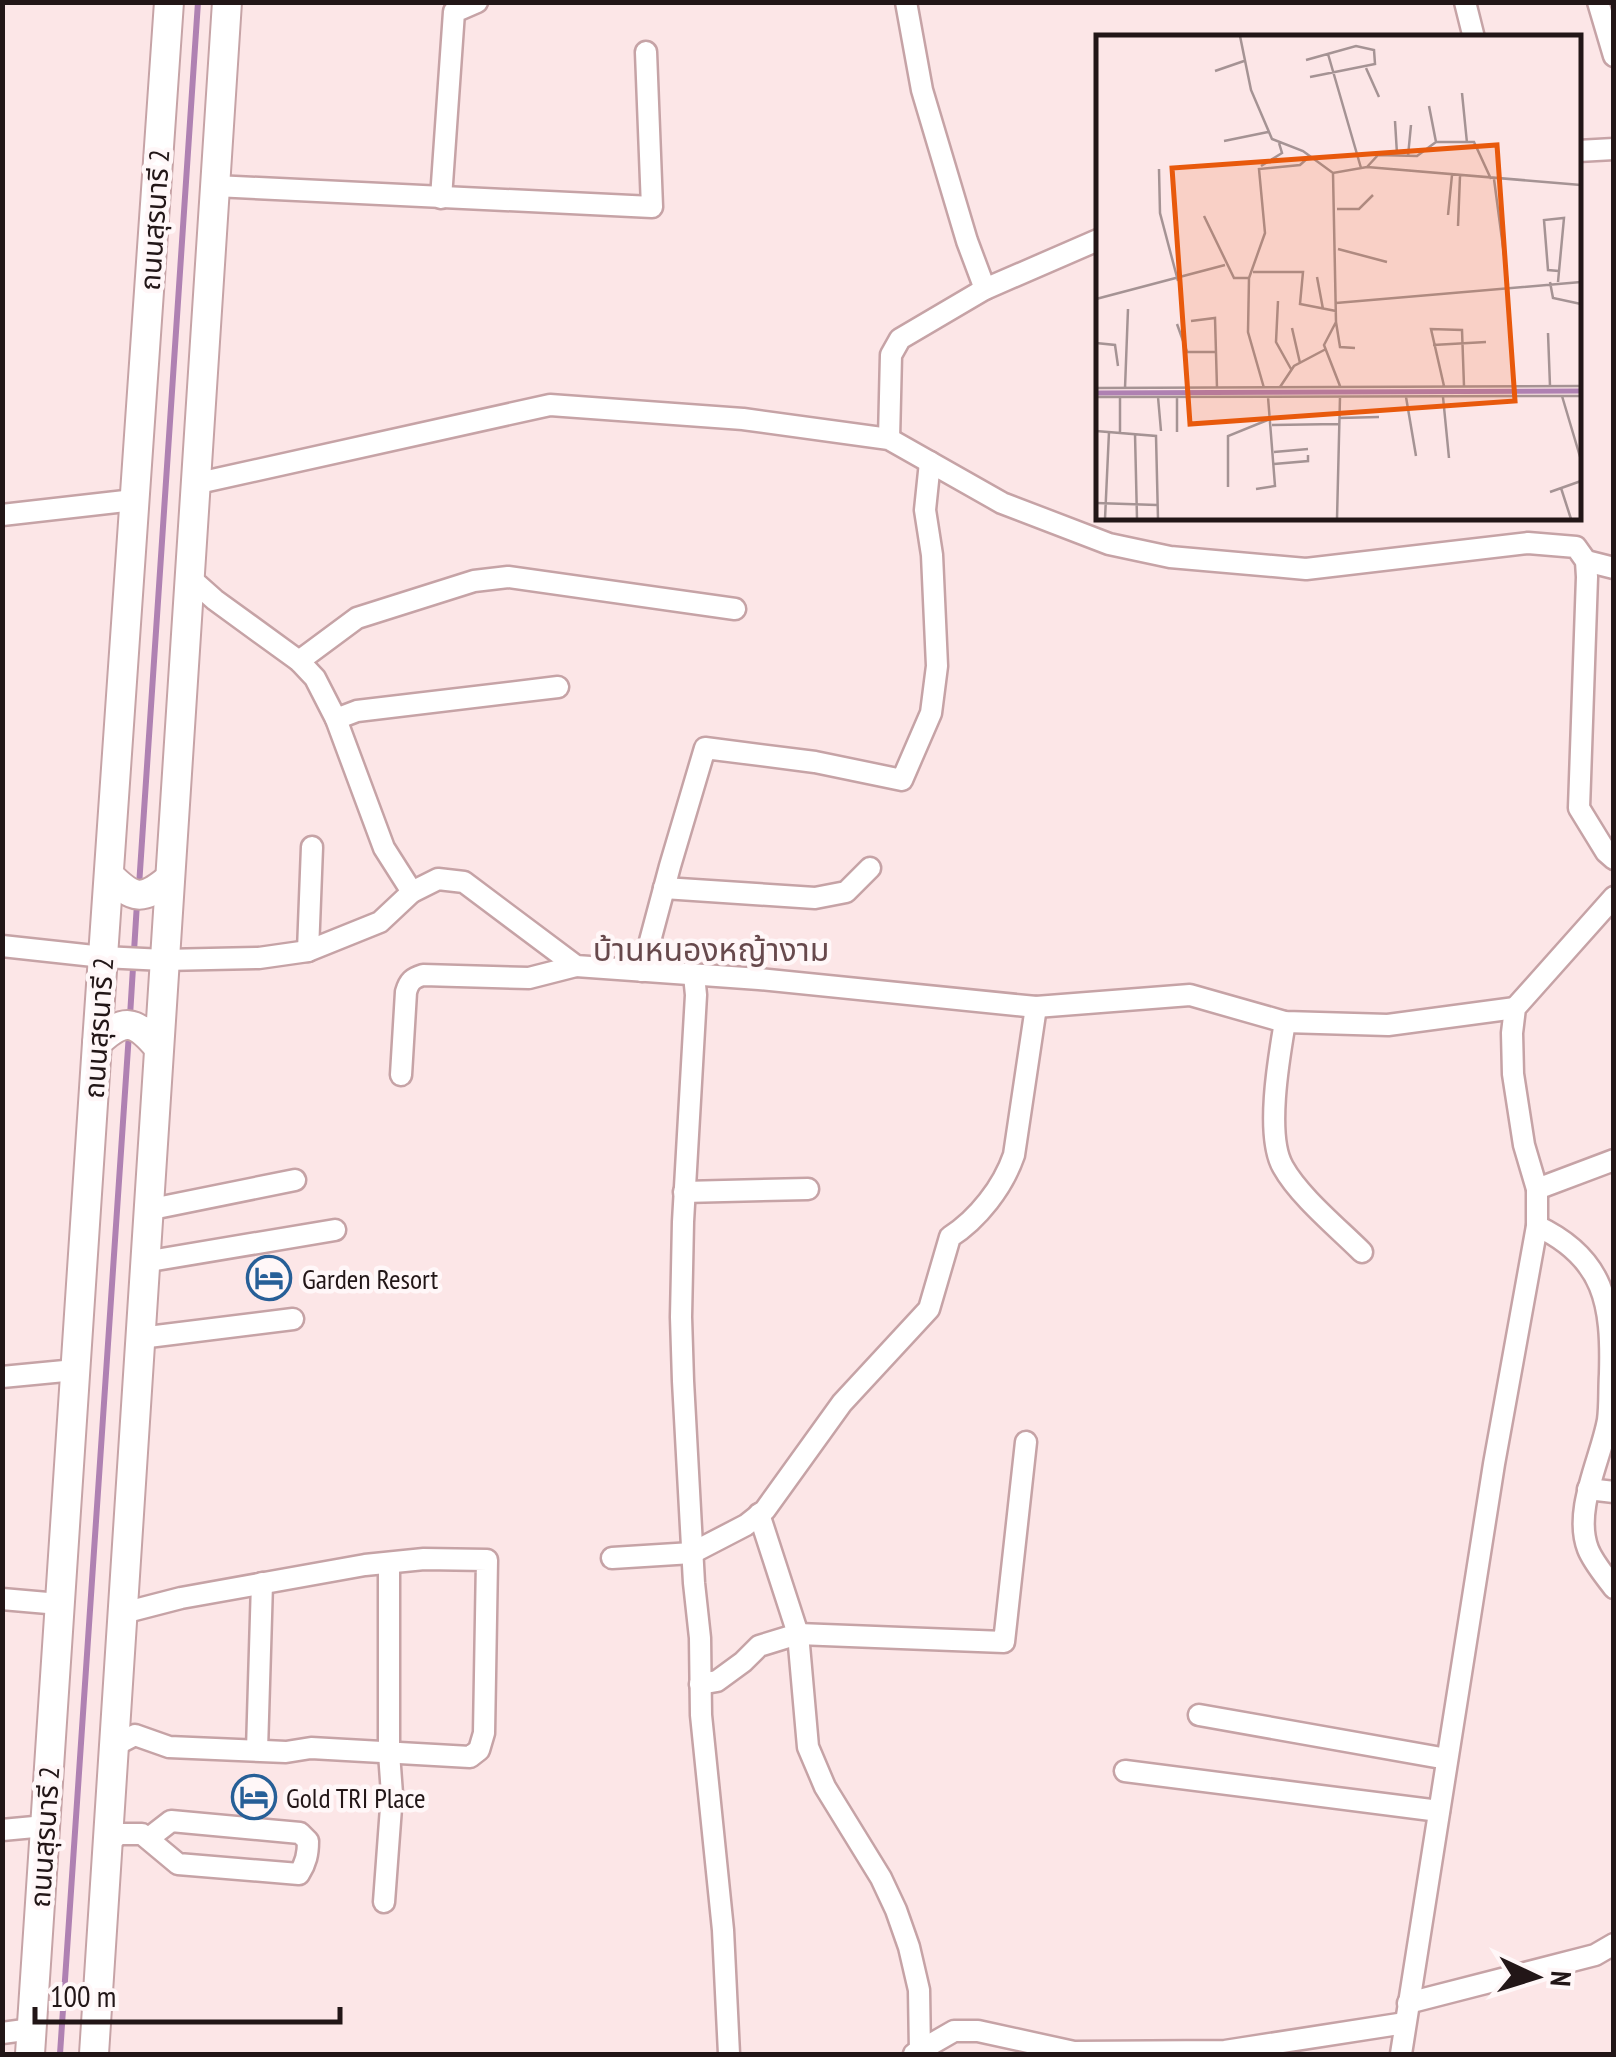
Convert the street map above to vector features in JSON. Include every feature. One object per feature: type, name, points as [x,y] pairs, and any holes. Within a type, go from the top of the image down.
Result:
[{"type":"main road","name":"ถนนสุรนารี 2","points":[[31,2042],[75,1370],[111,958],[134,500],[169,2]]},
{"type":"main road","points":[[94,2054],[148,1210],[151,1039],[228,2]]},
{"type":"main road","points":[[115,881],[137,895],[162,885]]},
{"type":"main road","points":[[104,1037],[125,1025],[136,1026],[151,1039]]},
{"type":"street","points":[[441,198],[454,12],[478,2]]},
{"type":"street","points":[[906,2],[922,90],[985,289]]},
{"type":"street","points":[[1465,2],[1473,35]]},
{"type":"street","points":[[1598,2],[1614,56]]},
{"type":"street","points":[[215,186],[652,207],[646,52]]},
{"type":"street","points":[[1581,151],[1614,149]]},
{"type":"street","points":[[889,439],[891,355],[900,339],[985,289],[1096,241]]},
{"type":"street","points":[[194,484],[550,405],[744,419],[889,439],[1002,503],[1110,544],[1170,557],[1306,570],[1528,543],[1576,548],[1586,561],[1614,568]]},
{"type":"street","points":[[642,972],[705,748],[815,762],[902,780],[931,714],[937,666],[932,555],[925,510],[930,462]]},
{"type":"street","points":[[2,515],[134,500]]},
{"type":"street","points":[[1586,561],[1579,808],[1614,859]]},
{"type":"street","points":[[188,576],[299,661],[315,678],[336,719],[384,848],[412,892]]},
{"type":"street","points":[[299,661],[357,618],[474,580],[508,577],[735,609]]},
{"type":"street","points":[[336,719],[358,711],[558,687]]},
{"type":"street","points":[[308,951],[312,848]]},
{"type":"street","points":[[664,888],[815,898],[846,892],[870,868]]},
{"type":"street","points":[[2,946],[157,960],[259,958],[308,951],[380,922],[412,892],[438,878],[464,882],[576,966]]},
{"type":"street","points":[[1401,2054],[1494,1464],[1537,1226],[1537,1189],[1524,1145],[1513,1074],[1516,1008],[1614,896]]},
{"type":"street","points":[[401,1075],[406,992],[409,982],[423,975],[530,978],[576,966],[759,979],[1036,1007],[1190,994],[1285,1022],[1388,1025],[1516,1008]]},
{"type":"street","points":[[694,975],[681,1316],[701,1715],[723,1930],[729,2054]]},
{"type":"street","points":[[612,1558],[692,1553],[746,1525],[759,1514],[842,1403],[929,1309],[950,1237],[968,1226],[1010,1168],[1036,1007]]},
{"type":"street","points":[[1285,1022],[1276,1082],[1278,1156],[1295,1183],[1362,1252]]},
{"type":"street","points":[[1537,1189],[1614,1160]]},
{"type":"street","points":[[148,1210],[296,1180]]},
{"type":"street","points":[[684,1192],[808,1188]]},
{"type":"street","points":[[1537,1226],[1561,1237],[1583,1257],[1601,1288],[1609,1319],[1611,1420],[1584,1513],[1587,1548],[1614,1588]]},
{"type":"street","points":[[144,1262],[336,1230]]},
{"type":"street","points":[[140,1338],[293,1319]]},
{"type":"street","points":[[2,1377],[75,1370]]},
{"type":"street","points":[[700,1684],[717,1681],[760,1646],[798,1634],[1004,1642],[1026,1442]]},
{"type":"street","points":[[1588,1489],[1614,1492]]},
{"type":"street","points":[[759,1514],[798,1634],[808,1747],[825,1786],[881,1878],[909,1948],[919,1990],[916,2053]]},
{"type":"street","points":[[114,1746],[135,1735],[168,1746],[286,1752],[311,1748],[470,1757],[478,1750],[484,1733],[487,1560],[424,1559],[365,1565],[181,1598],[123,1613]]},
{"type":"street","points":[[384,1902],[392,1794],[390,1564]]},
{"type":"street","points":[[256,1750],[262,1583]]},
{"type":"street","points":[[2,1599],[60,1604]]},
{"type":"street","points":[[1198,1715],[1447,1760]]},
{"type":"street","points":[[1125,1771],[1439,1811]]},
{"type":"street","points":[[108,1842],[120,1834],[142,1834],[178,1864],[299,1874],[308,1851],[308,1840],[300,1833],[171,1821],[149,1838]]},
{"type":"street","points":[[2,1830],[45,1826]]},
{"type":"street","points":[[916,2053],[954,2031],[978,2030],[1074,2052],[1225,2053],[1407,2013],[1595,1955],[1614,1944]]},
{"type":"street","points":[[2,2033],[31,2042]]},
{"type":"waterway","points":[[139,886],[198,2]]},
{"type":"waterway","points":[[130,1016],[137,903]]},
{"type":"waterway","points":[[60,2054],[129,1033]]},
{"type":"place","name":"Garden Resort","points":[[269,1278]]},
{"type":"place","name":"Gold TRI Place","points":[[254,1797]]},
{"type":"district","name":"บ้านหนองหญ้างาม","points":[[711,949]]}]
